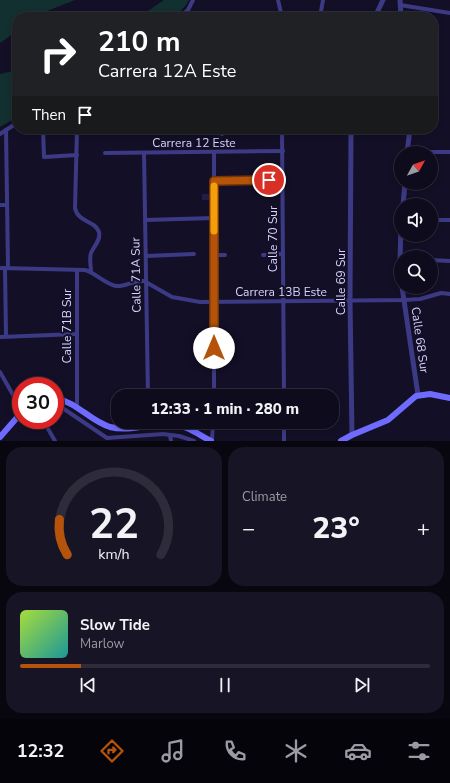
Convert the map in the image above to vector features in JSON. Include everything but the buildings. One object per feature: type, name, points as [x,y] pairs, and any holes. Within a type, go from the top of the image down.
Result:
[{"type":"main road","points":[[340,441],[388,420],[418,396],[430,394],[450,398]]},
{"type":"main road","points":[[64,400],[111,426]]},
{"type":"main road","points":[[0,437],[12,423]]},
{"type":"main road","points":[[186,429],[212,441]]},
{"type":"street","points":[[185,12],[193,0]]},
{"type":"street","points":[[278,0],[281,12]]},
{"type":"street","points":[[321,12],[324,0]]},
{"type":"street","points":[[377,12],[383,0]]},
{"type":"street","points":[[401,12],[400,2],[450,13]]},
{"type":"street","points":[[0,134],[12,126]]},
{"type":"street","points":[[6,130],[7,205],[4,268],[6,336]]},
{"type":"street","points":[[43,134],[44,156],[77,155]]},
{"type":"street","points":[[77,134],[76,208],[79,216],[93,225],[99,233],[99,238],[91,254],[91,272]]},
{"type":"street","name":"Calle 70 Sur","points":[[282,134],[284,389]]},
{"type":"street","name":"Calle 69 Sur","points":[[351,134],[350,301],[352,435]]},
{"type":"street","points":[[408,146],[409,134]]},
{"type":"street","name":"Carrera 12 Este","points":[[105,153],[214,153],[282,151]]},
{"type":"street","points":[[438,152],[450,152]]},
{"type":"street","name":"Calle 71A Sur","points":[[144,153],[148,389]]},
{"type":"street","points":[[214,153],[214,389]]},
{"type":"street","points":[[214,181],[283,180]]},
{"type":"street","points":[[0,205],[7,205]]},
{"type":"street","points":[[145,220],[214,218]]},
{"type":"street","points":[[438,220],[450,220]]},
{"type":"street","points":[[146,256],[194,254]]},
{"type":"street","points":[[263,255],[283,254]]},
{"type":"street","points":[[214,255],[225,255]]},
{"type":"street","points":[[438,260],[450,260]]},
{"type":"street","points":[[4,268],[77,270],[91,272],[113,285],[119,286],[140,281],[146,282]]},
{"type":"street","name":"Calle 71B Sur","points":[[77,270],[77,407]]},
{"type":"street","name":"Carrera 13B Este","points":[[146,282],[160,291],[176,298],[200,302],[404,300],[420,299],[441,293],[450,294]]},
{"type":"street","name":"Calle 68 Sur","points":[[403,294],[418,396]]},
{"type":"street","points":[[0,337],[77,334]]},
{"type":"street","points":[[0,372],[12,393]]},
{"type":"street","points":[[64,409],[107,439],[170,435],[194,441]]},
{"type":"street","points":[[48,429],[55,441]]},
{"type":"street","points":[[212,441],[213,429]]},
{"type":"street","points":[[284,429],[284,441]]},
{"type":"street","points":[[170,435],[171,441]]},
{"type":"green space","points":[[0,0],[75,0],[45,12],[12,12],[12,35],[0,43]]},
{"type":"green space","points":[[164,0],[189,0],[180,12],[146,12]]},
{"type":"green space","points":[[12,71],[12,120],[0,127],[0,74]]},
{"type":"slow traffic","points":[[214,186],[214,231]]},
{"type":"route","points":[[214,348],[214,181],[269,180]]}]
